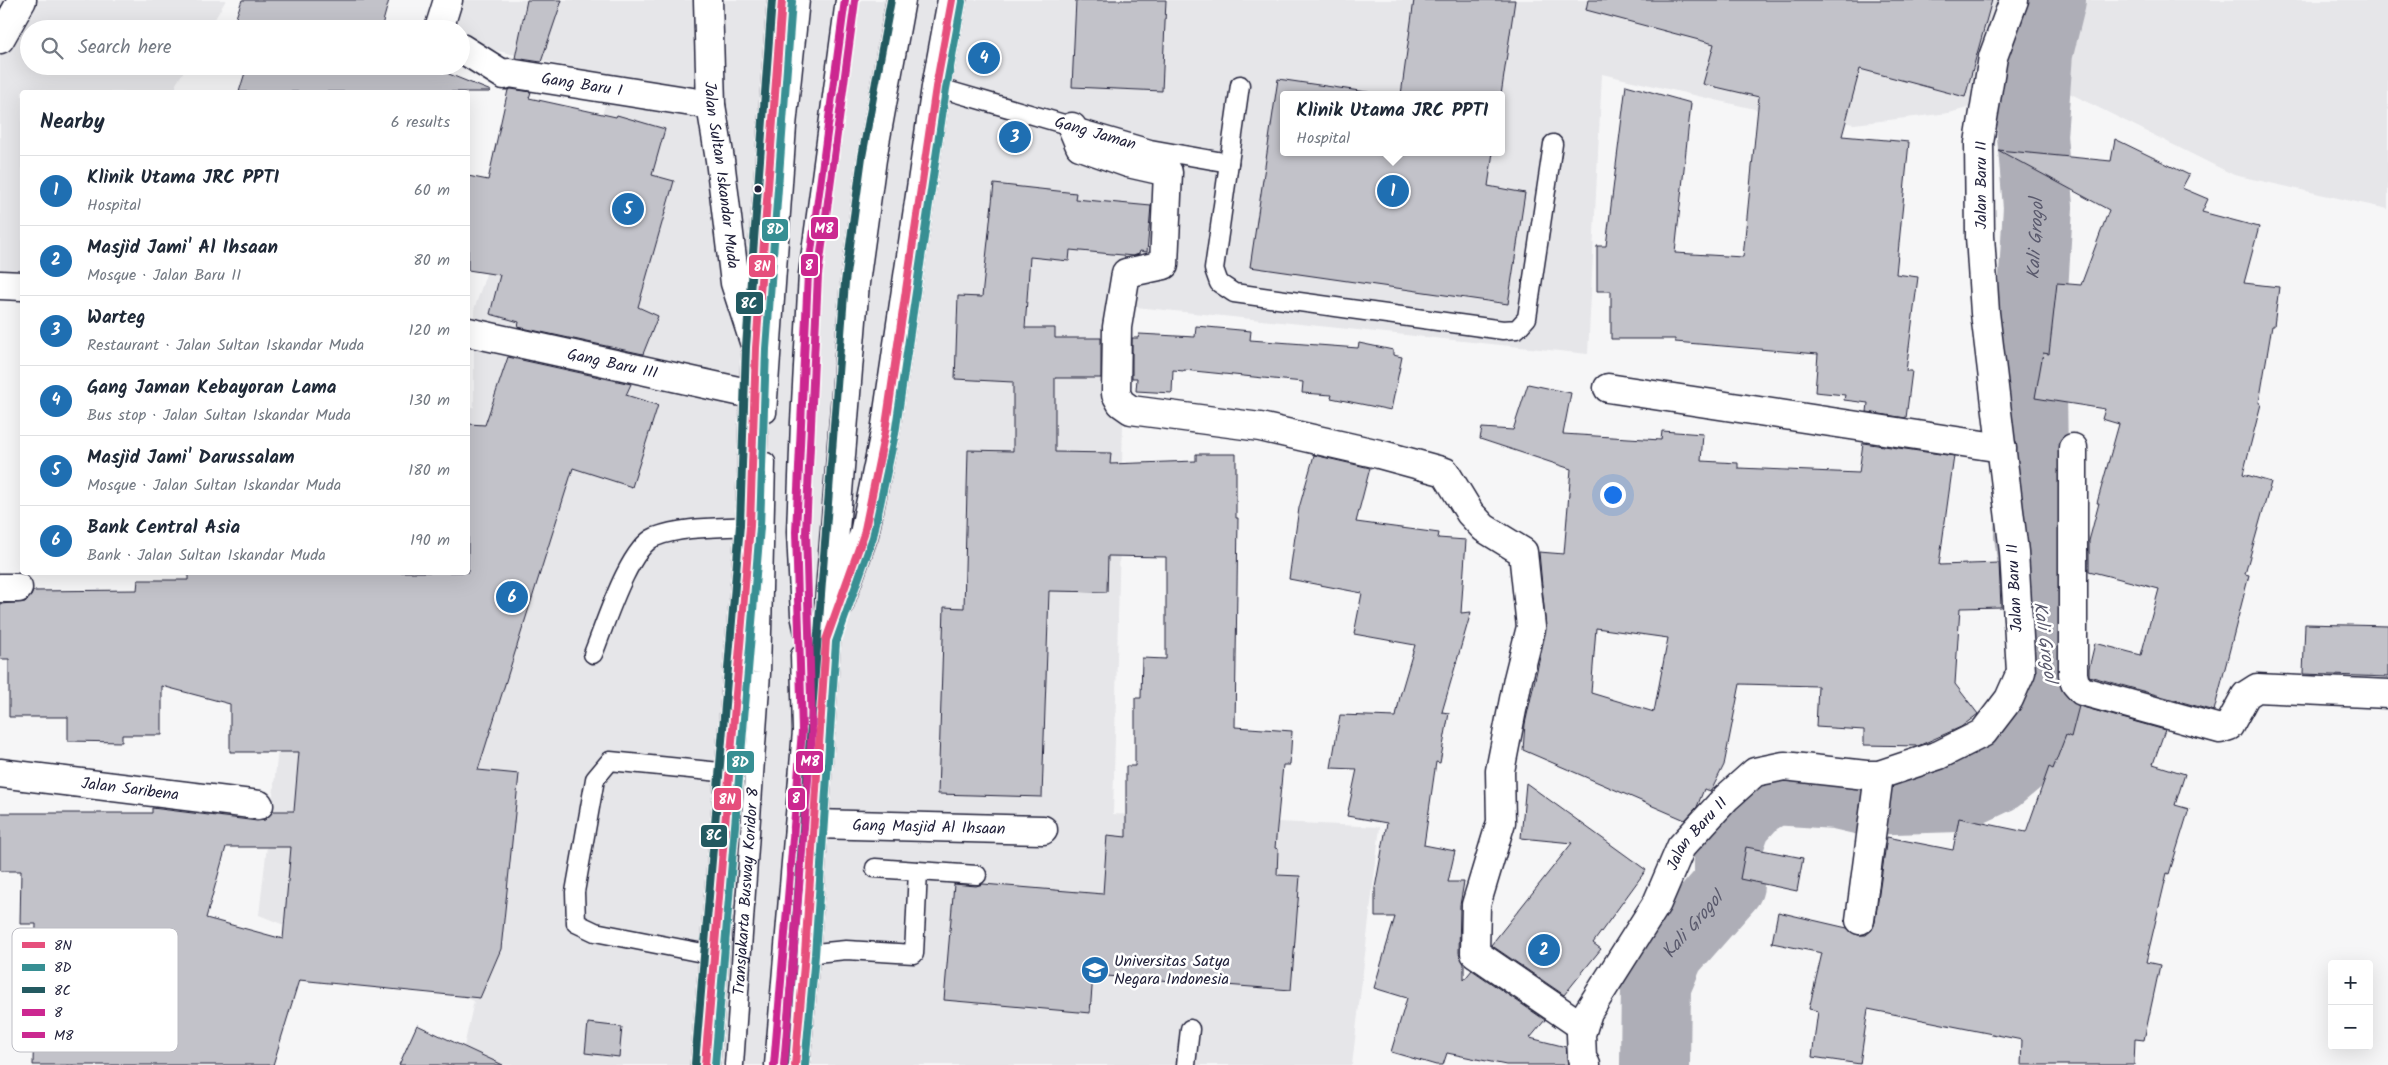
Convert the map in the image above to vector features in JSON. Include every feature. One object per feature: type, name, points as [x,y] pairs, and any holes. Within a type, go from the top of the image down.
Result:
[{"type":"main road","points":[[0,40],[22,0]]},
{"type":"main road","points":[[442,20],[448,0]]},
{"type":"main road","name":"Jalan Sultan Iskandar Muda","points":[[708,0],[711,105],[720,160],[735,283],[756,348]]},
{"type":"main road","name":"Jalan Sultan Iskandar Muda","points":[[705,1065],[750,526],[756,395],[756,348],[782,0]]},
{"type":"main road","points":[[795,1065],[806,954],[826,640],[855,283],[872,159],[901,0]]},
{"type":"main road","points":[[826,640],[864,534],[884,432],[936,87],[952,0]]},
{"type":"main road","name":"Jalan Baru II","points":[[1586,1065],[1582,1058],[1581,1034],[1588,1012],[1658,903],[1681,847],[1726,798],[1755,772],[1784,766],[1866,776],[1877,786],[1983,733],[2009,699],[2021,672],[2014,552],[1985,313],[1980,236],[1980,143],[1993,57],[2014,0]]},
{"type":"main road","name":"Gang Baru I","points":[[470,54],[504,75],[509,73],[711,105]]},
{"type":"main road","points":[[1072,127],[1080,146],[1128,163],[1168,172],[1164,265],[1126,273],[1117,328],[1116,394],[1121,403],[1131,410],[1260,426],[1445,472],[1470,513],[1484,528],[1523,552],[1531,627],[1518,679],[1500,771],[1501,822],[1476,905],[1475,953],[1583,1027]]},
{"type":"main road","points":[[0,285],[20,286]]},
{"type":"main road","name":"Gang Baru III","points":[[470,332],[756,395]]},
{"type":"main road","points":[[1608,388],[2002,448]]},
{"type":"main road","points":[[2073,448],[2073,674],[2075,683],[2082,691],[2220,729],[2229,726],[2246,695],[2257,688],[2388,694]]},
{"type":"main road","name":"Jalan Saribena","points":[[0,773],[259,805]]},
{"type":"main road","points":[[1860,920],[1877,786]]},
{"type":"main road","name":"Gang Masjid Al Ihsaan","points":[[815,824],[1043,830]]},
{"type":"lane","name":"Transjakarta Busway Koridor 8","points":[[734,1065],[762,672],[767,412],[787,126],[800,0]]},
{"type":"lane","points":[[774,1065],[802,732],[800,615],[796,532],[808,274],[845,0]]},
{"type":"lane","points":[[1240,85],[1214,269],[1219,283],[1234,293],[1503,330],[1517,329],[1527,318],[1552,144]]},
{"type":"lane","name":"Gang Jaman","points":[[936,87],[1150,149],[1229,163]]},
{"type":"lane","points":[[593,654],[631,560],[653,538],[688,530],[750,526]]},
{"type":"lane","points":[[800,615],[822,718]]},
{"type":"lane","points":[[713,955],[595,932],[576,923],[575,892],[595,779],[610,761],[730,773]]},
{"type":"lane","points":[[875,868],[976,875]]},
{"type":"lane","points":[[806,954],[846,950],[914,954],[918,871]]},
{"type":"lane","points":[[1186,1065],[1190,1029]]},
{"type":"shaded area","points":[[0,0],[226,0],[214,20],[20,20],[20,75],[182,75],[176,84],[176,90],[20,90],[20,275],[0,274]]},
{"type":"shaded area","points":[[439,0],[2388,0],[2388,209],[2234,175],[2053,85],[1949,113],[1854,124],[1759,110],[1602,74],[1588,354],[1126,306],[1113,814],[1380,827],[1352,1065],[460,1065],[474,1001],[259,915],[290,646],[461,575],[470,575],[470,407],[474,407],[474,310],[511,199],[587,169],[613,76],[470,45],[470,20],[433,20]]},
{"type":"building","points":[[242,0],[389,0],[383,20],[235,20]]},
{"type":"building","points":[[527,0],[562,0],[541,62],[515,58]]},
{"type":"building","points":[[1076,0],[1166,0],[1162,91],[1072,87]]},
{"type":"building","points":[[1414,0],[1515,0],[1502,91],[1402,91]]},
{"type":"building","points":[[1588,0],[1992,0],[1965,97],[1860,69],[1842,136],[1909,142],[1896,274],[1918,277],[1906,371],[1912,371],[1906,418],[1867,412],[1868,403],[1844,400],[1845,395],[1815,392],[1818,354],[1675,342],[1675,339],[1611,339],[1611,291],[1597,291],[1597,246],[1606,246],[1626,85],[1691,103],[1675,253],[1743,257],[1759,97],[1703,84],[1714,44],[1586,10]]},
{"type":"building","points":[[244,75],[451,75],[491,91],[470,92],[470,90],[240,90]]},
{"type":"building","points":[[1278,79],[1360,91],[1280,91],[1280,156],[1492,156],[1488,186],[1525,193],[1508,304],[1250,267]]},
{"type":"building","points":[[508,90],[531,92],[529,98],[616,117],[617,115],[665,129],[652,175],[674,181],[638,307],[658,316],[643,354],[518,327],[519,322],[490,314],[500,275],[470,270],[470,176],[488,180]]},
{"type":"building","points":[[2115,139],[2189,175],[2182,188],[2208,199],[2202,212],[2259,227],[2244,283],[2279,287],[2274,326],[2272,326],[2259,403],[2261,404],[2243,474],[2271,482],[2245,574],[2249,575],[2214,711],[2089,676],[2095,643],[2141,655],[2159,589],[2089,571],[2089,541],[2099,503],[2097,503],[2119,424],[2102,419],[2105,409],[2035,398],[2043,353],[2049,354],[2057,283],[2081,285],[2109,210],[1998,150],[2111,161]]},
{"type":"building","points":[[994,184],[1076,193],[1075,199],[1151,206],[1147,252],[1140,251],[1139,254],[1133,256],[1070,250],[1069,261],[1030,257],[1025,328],[1055,328],[1055,338],[1101,338],[1101,378],[1055,378],[1055,452],[1111,453],[1110,464],[1196,461],[1196,454],[1236,454],[1236,518],[1238,518],[1235,727],[1292,731],[1290,765],[1283,765],[1275,848],[1278,849],[1277,875],[1300,876],[1291,990],[1093,975],[1090,1013],[944,1000],[954,884],[976,886],[983,884],[1103,894],[1107,835],[1126,837],[1126,766],[1135,766],[1135,698],[1141,698],[1142,658],[1166,659],[1166,557],[1108,556],[1107,592],[1049,591],[1042,797],[938,794],[944,607],[964,608],[968,450],[1013,451],[1013,382],[955,379],[958,296],[982,297]]},
{"type":"building","points":[[1196,326],[1251,331],[1250,340],[1358,348],[1359,343],[1393,350],[1393,355],[1402,357],[1391,410],[1331,398],[1332,395],[1302,393],[1303,382],[1184,370],[1173,370],[1172,393],[1136,391],[1137,378],[1132,378],[1132,338],[1138,338],[1139,334],[1195,337]]},
{"type":"building","points":[[508,357],[631,384],[626,395],[658,405],[632,487],[573,468],[478,770],[519,774],[501,949],[480,998],[299,980],[273,1065],[33,1065],[33,1052],[178,1052],[178,928],[36,928],[36,924],[20,924],[21,871],[0,871],[0,813],[152,813],[152,808],[257,821],[265,820],[273,811],[294,811],[299,752],[230,752],[230,704],[162,686],[162,735],[122,735],[122,742],[68,741],[68,717],[9,717],[9,659],[0,659],[0,604],[25,602],[33,591],[137,590],[138,580],[188,580],[188,575],[470,575],[470,424],[485,425]],"holes":[[[226,847],[291,847],[283,939],[206,918]]]},
{"type":"building","points":[[1528,384],[1571,393],[1563,434],[1661,440],[1662,431],[1703,434],[1701,461],[1738,463],[1738,468],[1859,473],[1863,443],[1954,456],[1939,565],[1999,563],[2001,607],[1960,608],[1955,684],[1978,714],[1961,727],[1918,746],[1864,745],[1864,730],[1816,727],[1818,686],[1740,684],[1724,765],[1711,791],[1704,789],[1697,807],[1685,820],[1523,750],[1525,724],[1546,630],[1539,552],[1564,554],[1571,469],[1480,439],[1482,428],[1513,430]],"holes":[[[1596,628],[1668,638],[1654,712],[1591,693]]]},
{"type":"building","points":[[1314,455],[1370,468],[1356,522],[1439,533],[1438,538],[1466,540],[1461,613],[1471,612],[1442,712],[1449,713],[1440,763],[1436,762],[1424,845],[1455,851],[1448,882],[1464,882],[1460,905],[1459,953],[1464,964],[1464,980],[1472,970],[1545,1020],[1530,1038],[1566,1047],[1568,1065],[1506,1065],[1447,1053],[1443,1065],[1436,1065],[1391,1052],[1407,998],[1374,988],[1395,917],[1375,917],[1375,888],[1387,823],[1347,816],[1357,769],[1331,768],[1340,715],[1396,717],[1415,645],[1354,634],[1362,593],[1289,579],[1299,508]]},
{"type":"building","points":[[2305,624],[2388,626],[2388,677],[2303,674]]},
{"type":"building","points":[[2079,706],[2165,730],[2153,764],[2185,774],[2175,805],[2189,809],[2169,874],[2167,873],[2146,962],[2160,965],[2144,1040],[2135,1039],[2134,1065],[2021,1065],[2022,1040],[1868,1009],[1860,1064],[1812,1057],[1818,1011],[1809,1009],[1822,953],[1772,943],[1778,912],[1847,928],[1858,935],[1866,935],[1872,930],[1875,922],[1887,837],[1953,850],[1959,818],[2026,832],[2049,767],[2053,769],[2066,735],[2071,737]]},
{"type":"building","points":[[1526,783],[1646,870],[1593,943],[1601,949],[1564,995],[1491,945],[1572,843],[1521,838]]},
{"type":"building","points":[[1746,847],[1803,858],[1797,891],[1740,879]]},
{"type":"building","points":[[588,1023],[622,1027],[619,1057],[585,1053]]},
{"type":"building","points":[[417,1025],[503,1065],[399,1065]]},
{"type":"waterway","name":"Kali Grogol","points":[[1655,1065],[1656,985],[1670,952],[1729,885],[1729,843],[1737,821],[1755,801],[1775,790],[1836,794],[1862,800],[1958,797],[1998,778],[2037,745],[2042,709],[2053,685],[2044,646],[2029,535],[2033,458],[2031,325],[2038,207],[2032,136],[2038,53],[2051,0]]},
{"type":"transit line","name":"8C","points":[[695,1064],[740,525],[746,347],[772,0]]},
{"type":"transit line","name":"8N","points":[[705,1065],[750,526],[756,348],[782,0]]},
{"type":"transit line","name":"8","points":[[774,1065],[802,731],[796,532],[808,274],[845,0]]},
{"type":"transit line","name":"8C","points":[[785,1064],[845,282],[862,157],[891,0]]},
{"type":"transit line","name":"8N","points":[[795,1065],[805,954],[826,640],[864,534],[885,432],[936,87],[952,0]]},
{"type":"transit line","name":"8D","points":[[715,1065],[760,527],[766,349],[792,1]]},
{"type":"transit line","name":"M8","points":[[784,1065],[812,732],[806,532],[818,275],[855,1]]},
{"type":"transit line","name":"8D","points":[[805,1065],[815,955],[836,642],[873,537],[895,434],[946,89],[962,2]]},
{"type":"place","name":"Gang Jaman Kebayoran Lama","points":[[984,58]]},
{"type":"place","name":"Warteg","points":[[1015,137]]},
{"type":"place","name":"Klinik Utama JRC PPTI","points":[[1393,191]]},
{"type":"place","name":"Masjid Jami' Darussalam","points":[[628,209]]},
{"type":"place","name":"Bank Central Asia","points":[[512,597]]},
{"type":"place","name":"Masjid Jami' Al Ihsaan","points":[[1544,950]]},
{"type":"place","name":"Universitas Satya Negara Indonesia","points":[[1095,970]]}]
